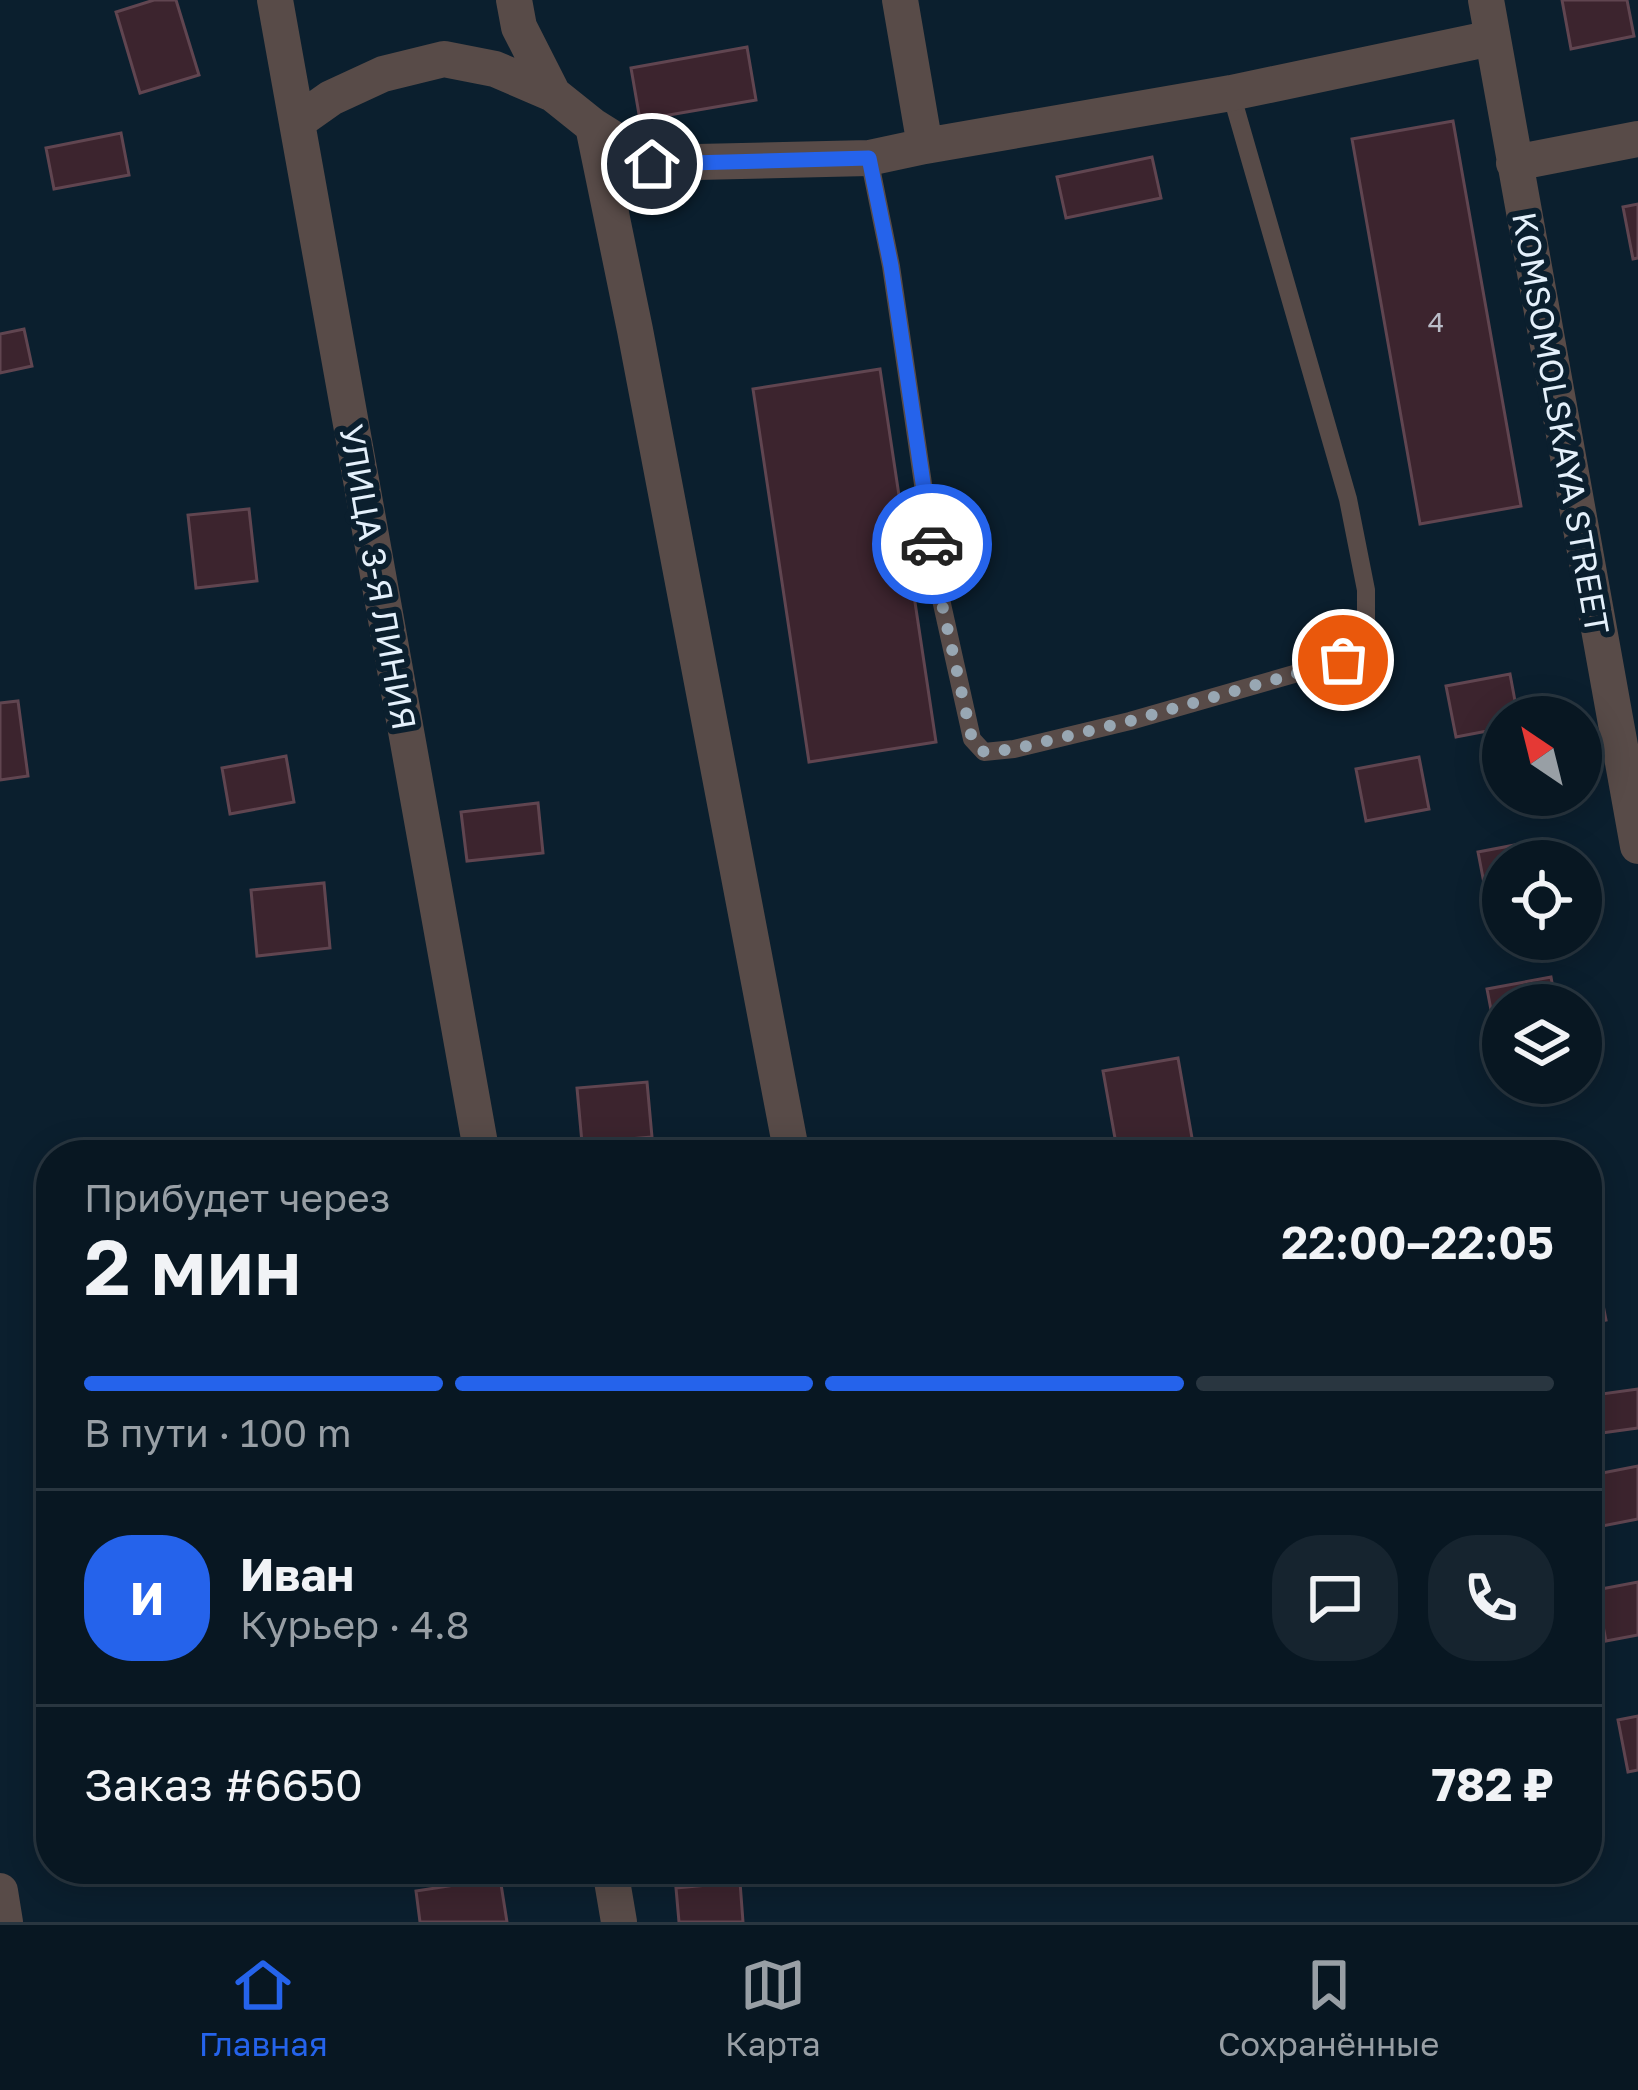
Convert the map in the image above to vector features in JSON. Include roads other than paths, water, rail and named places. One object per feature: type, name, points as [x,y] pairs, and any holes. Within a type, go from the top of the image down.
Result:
[{"type":"street","name":"УЛИЦА 3-Я ЛИНИЯ","points":[[275,0],[479,1140]]},
{"type":"street","points":[[514,0],[520,27],[553,94]]},
{"type":"street","points":[[899,0],[925,146]]},
{"type":"street","name":"KOMSOMOLSKAYA STREET","points":[[1486,0],[1638,846]]},
{"type":"street","points":[[297,122],[331,98],[383,74],[444,59],[495,69],[553,94],[652,164],[869,158],[1231,93],[1492,38]]},
{"type":"street","points":[[593,126],[789,1140]]},
{"type":"street","points":[[1514,164],[1638,139]]},
{"type":"street","points":[[613,1884],[619,1922]]},
{"type":"street","points":[[0,1891],[5,1922]]},
{"type":"lane","points":[[869,158],[891,266],[938,586],[972,739],[984,752],[1014,749],[1343,660],[1366,636],[1366,590],[1348,500],[1231,93]]}]
